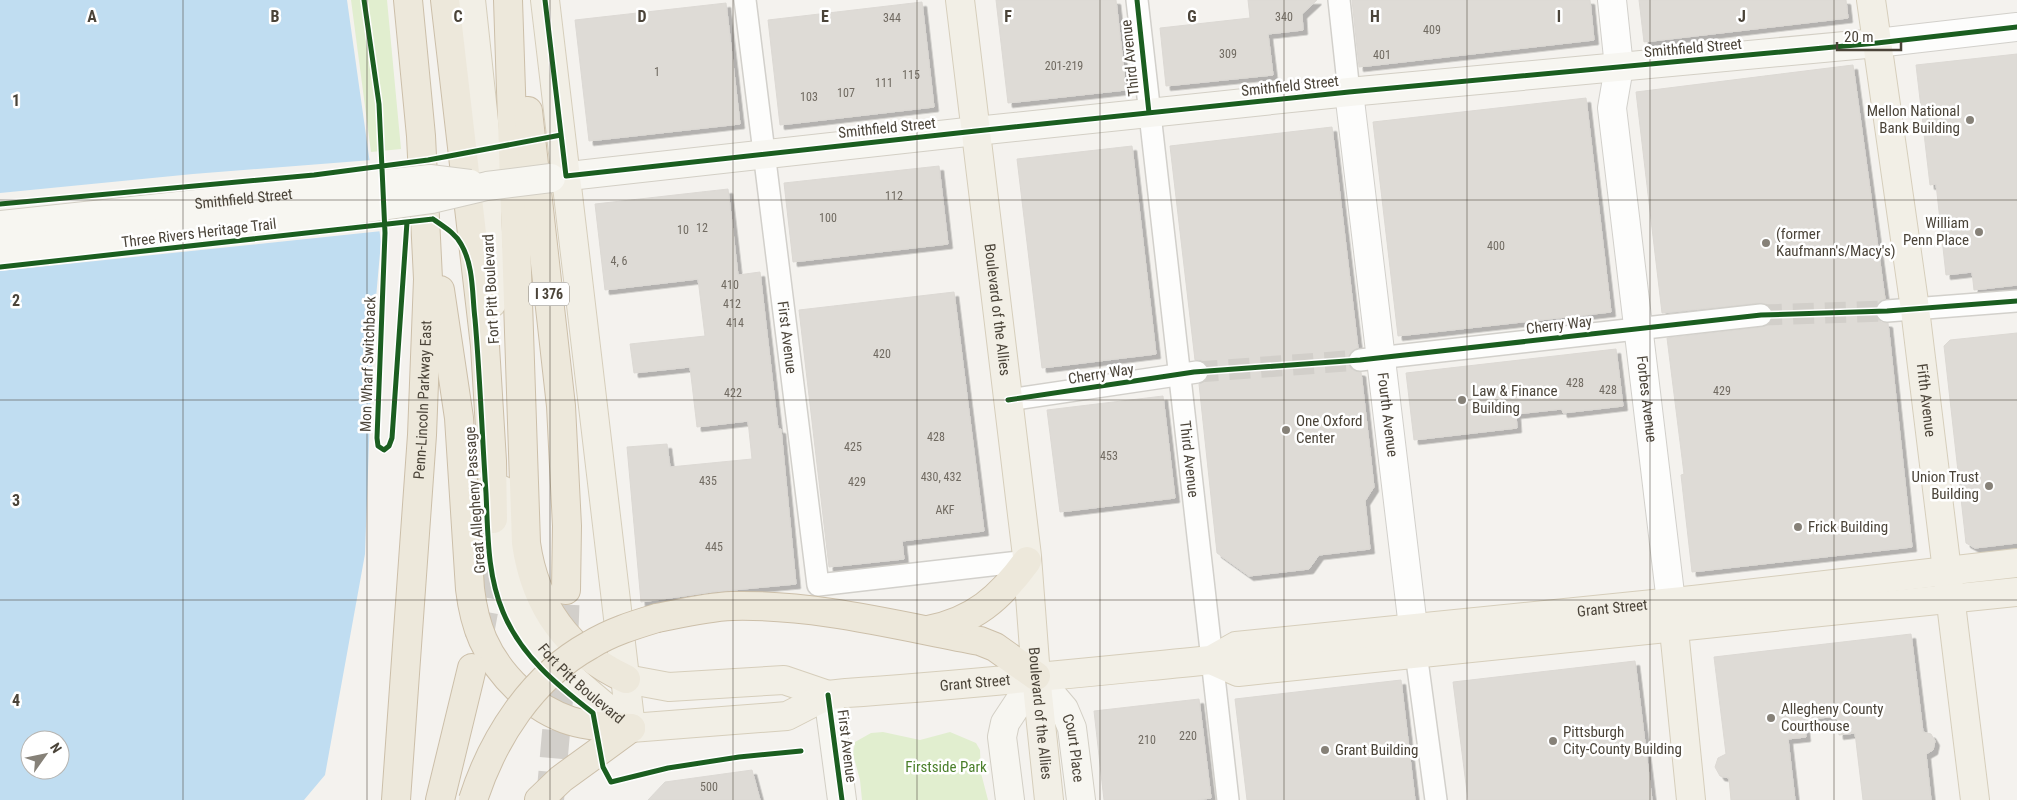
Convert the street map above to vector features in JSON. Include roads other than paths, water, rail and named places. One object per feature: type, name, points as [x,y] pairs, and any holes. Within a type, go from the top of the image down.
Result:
[{"type":"highway","name":"Penn-Lincoln Parkway East","points":[[396,800],[422,436],[427,288],[426,208],[408,0]]},
{"type":"highway","points":[[444,0],[485,346],[492,461],[498,519]]},
{"type":"highway","points":[[508,0],[526,543],[529,562],[541,599],[564,633],[592,659],[607,670],[626,679]]},
{"type":"highway","name":"I 376","points":[[508,0],[527,105],[561,406],[567,526],[566,590]]},
{"type":"highway","points":[[426,208],[459,418],[472,607],[483,641],[504,672],[521,691],[541,707],[571,721],[595,726],[632,728]]},
{"type":"highway","points":[[924,630],[957,622],[987,605],[1006,588],[1027,561]]},
{"type":"highway","points":[[473,800],[498,740],[538,685],[569,658],[590,645],[612,634],[657,618],[705,609],[754,606],[821,612],[924,630],[988,644],[1036,676]]},
{"type":"highway","points":[[440,800],[472,668]]},
{"type":"highway","points":[[539,800],[561,779],[632,728]]},
{"type":"main road","name":"Fort Pitt Boulevard","points":[[471,0],[487,149],[487,214],[498,519],[508,573],[512,591],[527,624],[538,641],[564,671],[632,728]]},
{"type":"main road","name":"Fort Pitt Boulevard","points":[[545,0],[558,177],[632,728]]},
{"type":"main road","name":"Boulevard of the Allies","points":[[960,0],[1027,561],[1036,676],[1049,800]]},
{"type":"main road","name":"Fifth Avenue","points":[[1871,0],[1915,309],[1949,600],[1975,800]]},
{"type":"main road","name":"Smithfield Street","points":[[0,250],[275,221],[432,199],[487,186],[765,154],[1349,92],[1877,43]]},
{"type":"main road","name":"Smithfield Street","points":[[0,224],[430,179],[487,186]]},
{"type":"main road","name":"Grant Street","points":[[1672,615],[1946,572],[2017,564]]},
{"type":"main road","name":"Grant Street","points":[[632,728],[787,716],[828,695],[959,685],[1211,660],[1238,672],[1414,640],[1672,615],[1949,600],[2017,592]]},
{"type":"main road","name":"Forbes Avenue","points":[[1672,615],[1691,800]]},
{"type":"main road","points":[[1010,800],[1002,737],[1005,723],[1036,676]]},
{"type":"main road","name":"Court Place","points":[[1036,676],[1064,709],[1072,728],[1081,800]]},
{"type":"main road","name":"Grant Street","points":[[626,679],[669,687],[784,680],[828,695]]},
{"type":"main road","name":"First Avenue","points":[[828,695],[842,800]]},
{"type":"street","name":"First Avenue","points":[[745,0],[818,584],[1027,561]]},
{"type":"street","name":"Third Avenue","points":[[1137,0],[1149,113],[1188,373],[1211,660],[1228,800]]},
{"type":"street","name":"Fourth Avenue","points":[[1339,0],[1349,92],[1370,359],[1414,640],[1436,800]]},
{"type":"street","name":"Forbes Avenue","points":[[1612,0],[1618,68],[1612,108],[1672,615]]},
{"type":"street","name":"Smithfield Street","points":[[1877,43],[2017,27]]},
{"type":"street","points":[[1887,311],[2017,301]]},
{"type":"street","name":"Cherry Way","points":[[1370,359],[1761,314]]},
{"type":"street","name":"Cherry Way","points":[[1008,400],[1188,373]]},
{"type":"water","points":[[0,0],[347,0],[381,242],[373,331],[365,554],[325,775],[304,800],[0,800]]},
{"type":"tunnel","points":[[1761,315],[1887,311]]},
{"type":"tunnel","points":[[1197,372],[1360,360]]},
{"type":"tunnel","points":[[479,639],[490,579],[493,519]]},
{"type":"tunnel","points":[[550,800],[564,643],[566,590]]},
{"type":"place","name":"Mellon National Bank Building","points":[[1970,120]]},
{"type":"place","name":"William Penn Place","points":[[1979,232]]},
{"type":"place","name":"(former Kaufmann's/Macy's)","points":[[1766,243]]},
{"type":"place","name":"Law & Finance Building","points":[[1462,400]]},
{"type":"place","name":"One Oxford Center","points":[[1286,430]]},
{"type":"place","name":"Union Trust Building","points":[[1989,486]]},
{"type":"place","name":"Frick Building","points":[[1798,527]]},
{"type":"place","name":"Allegheny County Courthouse","points":[[1771,718]]},
{"type":"place","name":"Pittsburgh City-County Building","points":[[1553,741]]},
{"type":"place","name":"Grant Building","points":[[1325,750]]},
{"type":"park label","name":"Firstside Park","points":[[946,767]]}]
